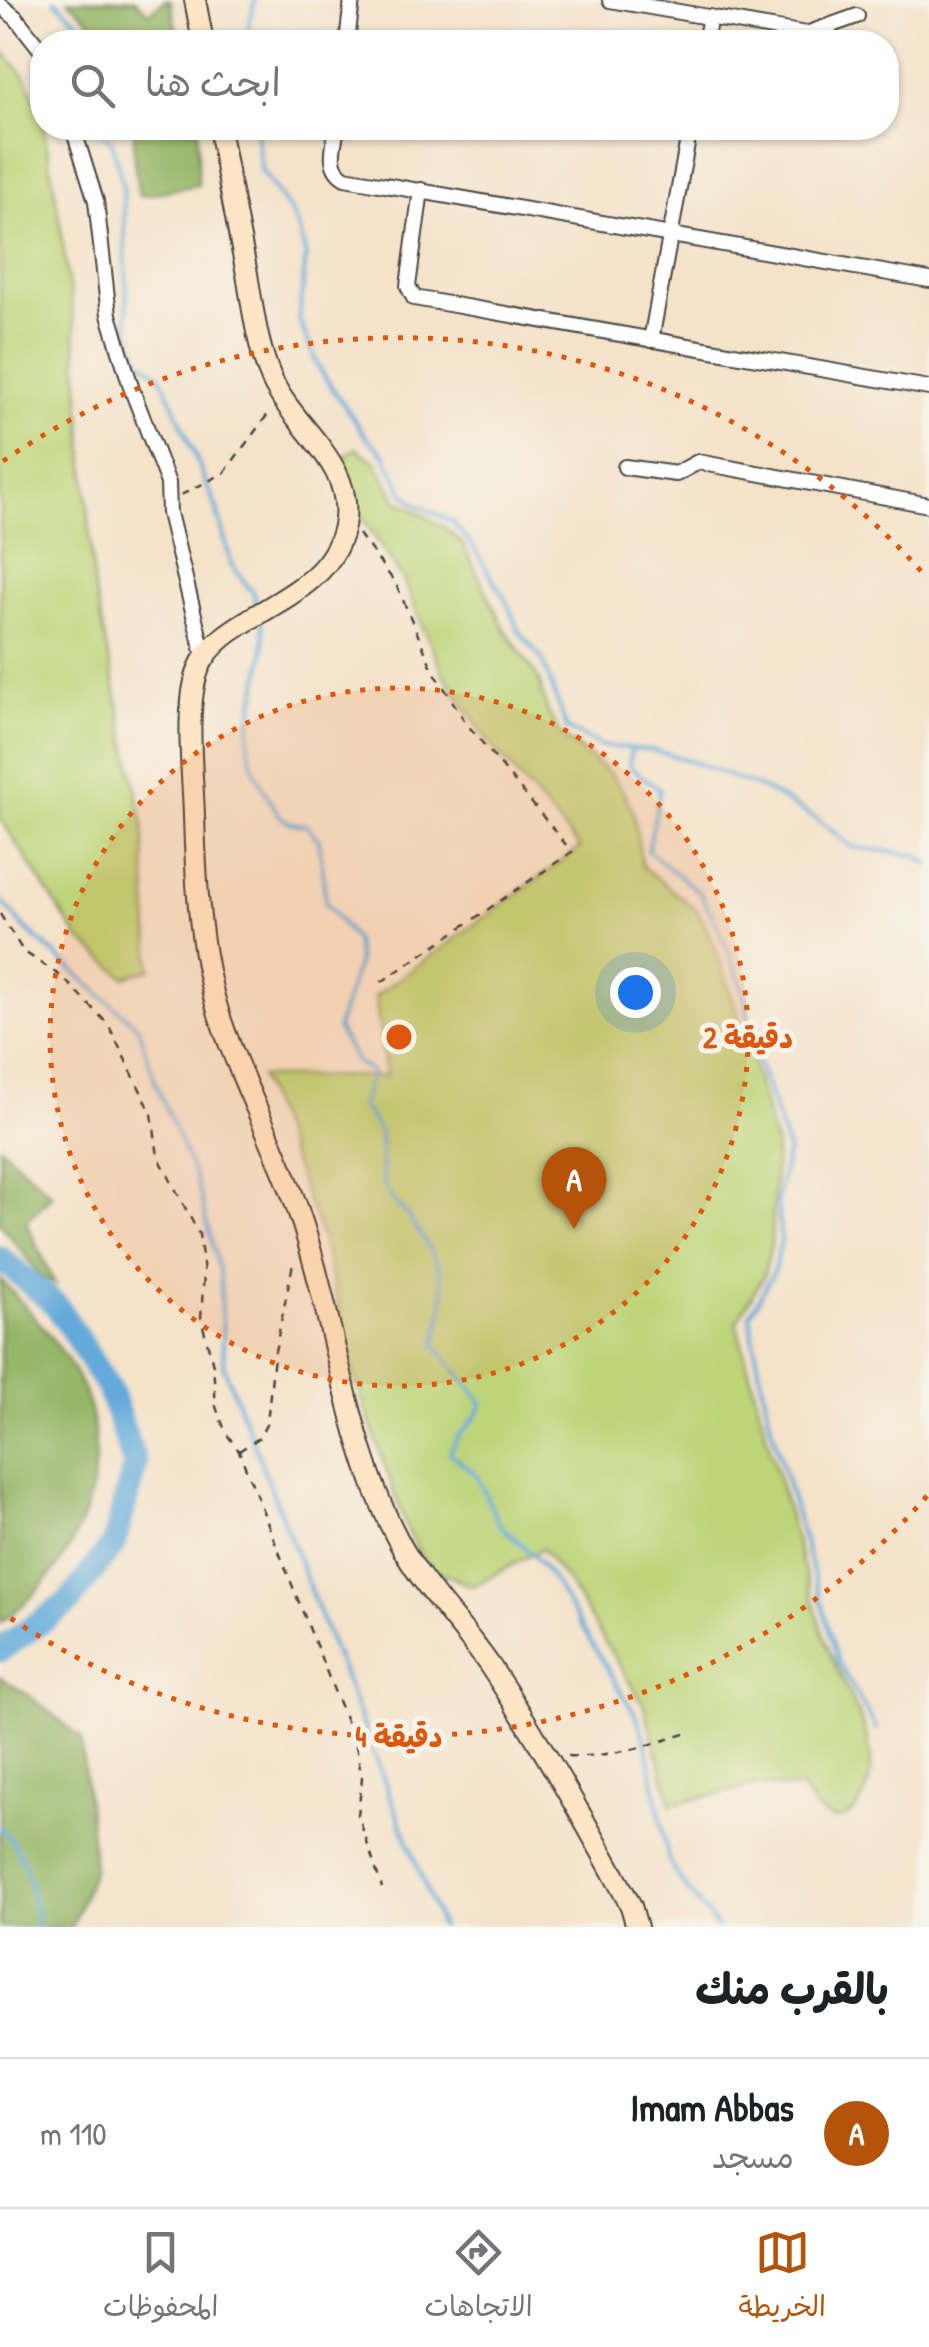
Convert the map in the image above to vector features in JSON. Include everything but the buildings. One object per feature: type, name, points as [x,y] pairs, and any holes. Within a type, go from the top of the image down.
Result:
[{"type":"main road","points":[[194,0],[200,30]]},
{"type":"main road","points":[[221,140],[259,340],[282,398],[337,470],[344,493],[345,517],[339,542],[326,564],[304,585],[215,644],[200,668],[192,708],[194,821],[205,956],[223,1028],[302,1224],[353,1422],[382,1509],[424,1583],[482,1655],[546,1756],[630,1906],[637,1927]]},
{"type":"street","points":[[348,30],[352,0]]},
{"type":"street","points":[[610,0],[783,30]]},
{"type":"street","points":[[0,5],[30,35]]},
{"type":"street","points":[[817,30],[857,16]]},
{"type":"street","points":[[707,30],[710,17]]},
{"type":"street","points":[[77,140],[96,201],[110,316],[132,390],[168,482],[170,513],[205,660]]},
{"type":"street","points":[[336,140],[333,164],[340,176],[929,280]]},
{"type":"street","points":[[652,340],[687,140]]},
{"type":"street","points":[[421,190],[408,286],[414,298],[929,388]]},
{"type":"street","points":[[624,467],[676,474],[698,462],[929,506]]},
{"type":"path","points":[[194,488],[224,473],[282,398]]},
{"type":"path","points":[[345,517],[396,584],[434,670],[466,723],[572,852],[376,985]]},
{"type":"path","points":[[0,914],[23,951],[62,976],[108,1024],[152,1114],[158,1156],[198,1234],[204,1272],[201,1318],[213,1365],[216,1407],[226,1433],[239,1451],[356,1746],[362,1778],[358,1815],[382,1888]]},
{"type":"path","points":[[239,1451],[258,1438],[267,1423],[274,1356],[294,1258]]},
{"type":"path","points":[[546,1756],[592,1757],[691,1732]]},
{"type":"green space","points":[[68,0],[135,0],[149,13],[170,0],[176,30],[96,30]]},
{"type":"green space","points":[[0,48],[25,76],[30,88],[30,140],[46,140],[57,204],[75,328],[94,588],[143,820],[151,969],[125,977],[78,938],[0,818]]},
{"type":"green space","points":[[134,140],[198,140],[198,185],[139,196]]},
{"type":"green space","points":[[356,448],[376,462],[397,500],[445,528],[462,543],[505,629],[539,680],[548,713],[561,735],[609,773],[622,790],[633,811],[642,866],[698,911],[716,949],[776,1147],[771,1246],[763,1277],[736,1323],[825,1640],[869,1745],[869,1783],[859,1805],[843,1818],[821,1813],[802,1789],[758,1785],[671,1804],[644,1705],[569,1584],[542,1549],[472,1586],[432,1568],[405,1524],[356,1382],[322,1238],[260,1077],[386,1076],[375,996],[580,848],[487,740],[443,673],[403,579],[358,511],[344,457]]},
{"type":"green space","points":[[0,1146],[52,1195],[26,1222],[55,1284],[41,1276],[0,1223]]},
{"type":"green space","points":[[0,1279],[46,1331],[76,1375],[93,1422],[95,1455],[92,1488],[68,1549],[49,1577],[0,1623]]},
{"type":"green space","points":[[0,1677],[81,1738],[94,1867],[72,1927],[0,1927]]},
{"type":"waterway","points":[[55,0],[87,30]]},
{"type":"waterway","points":[[249,30],[255,0]]},
{"type":"waterway","points":[[110,140],[123,187],[128,328],[139,359],[159,374],[171,398],[216,507],[232,566],[254,594],[257,606]]},
{"type":"waterway","points":[[257,140],[261,170],[293,215],[301,235],[306,256],[299,319],[318,367],[366,437],[385,455],[404,493],[414,503],[451,521],[471,544],[507,602],[518,630],[542,659],[567,729],[602,746],[652,750],[688,760],[768,791],[817,819],[852,847],[915,855],[929,864]]},
{"type":"waterway","points":[[261,620],[264,650],[249,750],[278,813],[291,823],[306,825],[319,840],[326,903],[355,940],[358,961],[337,1028],[356,1062],[372,1072],[361,1107],[379,1135],[386,1189],[437,1263],[443,1306],[435,1345],[482,1402],[450,1453],[476,1474],[499,1524],[551,1577],[637,1717],[647,1747],[668,1858],[717,1927]]},
{"type":"waterway","points":[[631,748],[629,766],[660,790],[648,851],[700,893],[717,924],[742,985],[757,1058],[788,1150],[777,1200],[781,1241],[774,1271],[750,1315],[752,1332],[770,1422],[838,1662],[877,1730]]},
{"type":"waterway","points":[[0,899],[27,930],[138,1027],[156,1084],[196,1180],[220,1274],[224,1367],[441,1927]]},
{"type":"waterway","points":[[0,1258],[57,1306],[110,1391],[135,1465],[114,1543],[69,1602],[0,1650]]},
{"type":"waterway","points":[[0,1827],[26,1870],[37,1919],[32,1927]]},
{"type":"place","name":"Imam Abbas","points":[[574,1229]]}]
